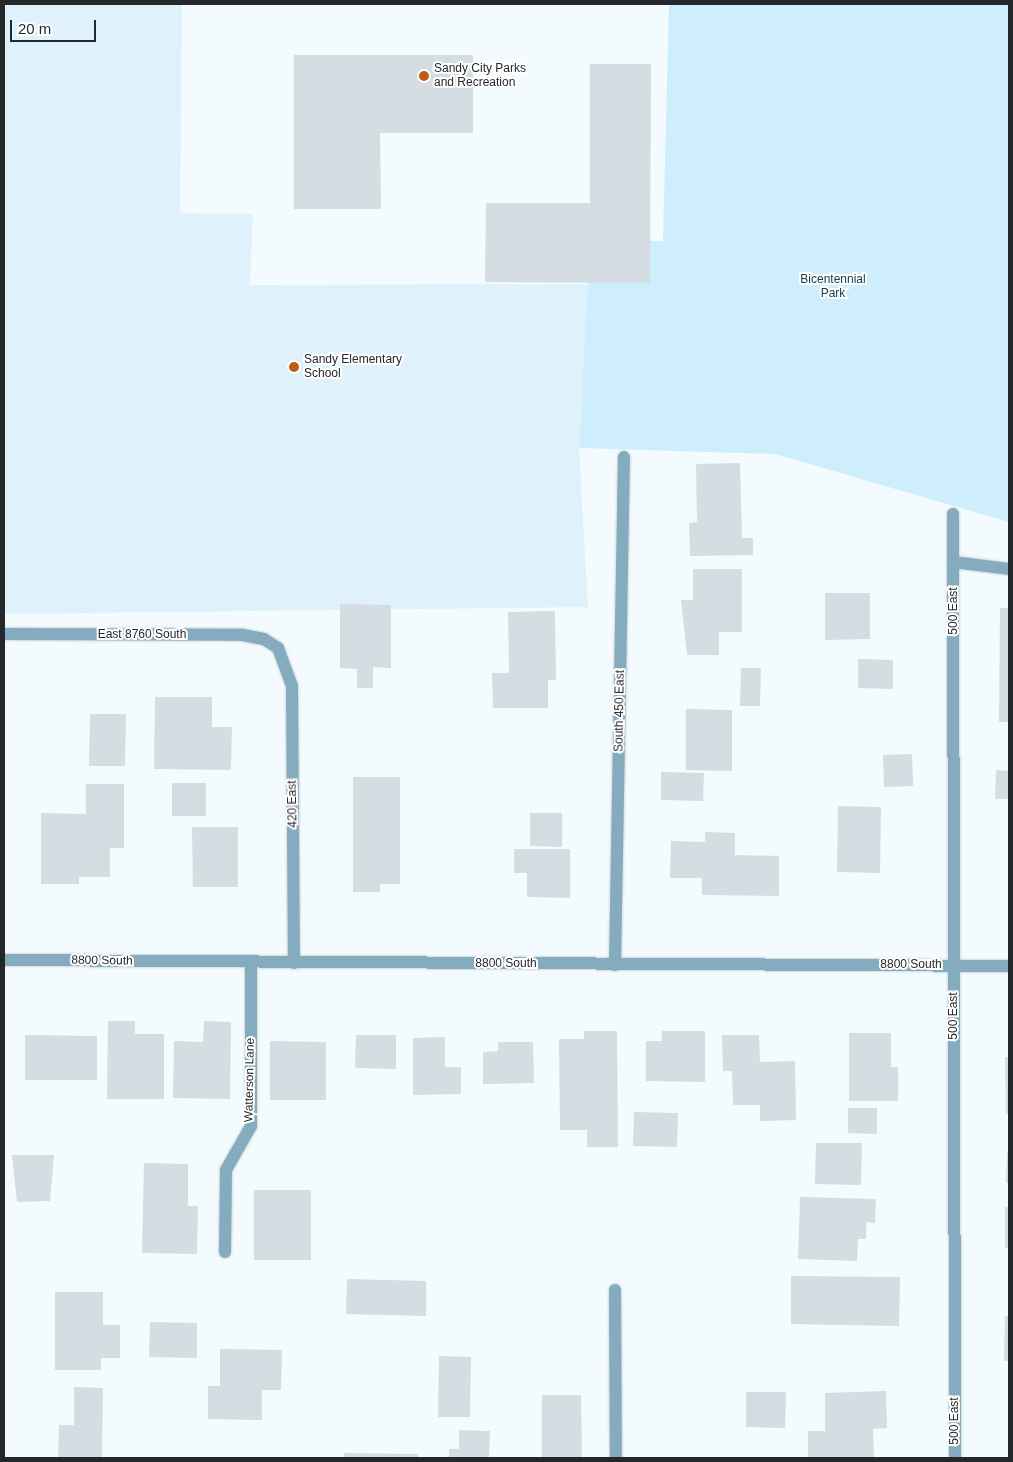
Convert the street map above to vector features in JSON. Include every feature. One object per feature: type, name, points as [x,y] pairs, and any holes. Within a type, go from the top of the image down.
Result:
[{"type":"street","name":"South 450 East","points":[[615,964],[624,457]]},
{"type":"street","name":"500 East","points":[[954,514],[955,1458]]},
{"type":"street","points":[[954,562],[1009,569]]},
{"type":"street","name":"East 8760 South","points":[[4,634],[243,635],[264,639],[278,648]]},
{"type":"street","name":"420 East","points":[[278,648],[292,686],[294,963]]},
{"type":"street","name":"8800 South","points":[[4,960],[1009,966]]},
{"type":"street","name":"Watterson Lane","points":[[225,1252],[226,1170],[251,1126],[251,962]]},
{"type":"street","points":[[615,1290],[616,1458]]},
{"type":"shaded area","name":"Sandy Elementary School","points":[[4,4],[182,4],[180,213],[253,214],[250,285],[588,284],[579,448],[588,607],[4,614]]},
{"type":"green space","name":"Bicentennial Park","points":[[669,4],[1009,4],[1009,522],[775,454],[579,448],[590,242],[663,241]]},
{"type":"building","points":[[294,55],[473,55],[473,133],[380,133],[381,209],[294,209]]},
{"type":"building","points":[[590,64],[651,64],[650,283],[485,282],[486,203],[590,203]]},
{"type":"building","points":[[740,463],[742,538],[753,538],[753,555],[690,556],[689,523],[697,522],[696,464]]},
{"type":"building","points":[[693,569],[742,569],[742,632],[719,632],[719,655],[687,655],[681,600],[693,600]]},
{"type":"building","points":[[825,593],[870,593],[870,639],[825,640]]},
{"type":"building","points":[[340,604],[391,605],[391,668],[373,667],[373,688],[357,688],[357,669],[340,668]]},
{"type":"building","points":[[1000,608],[1009,608],[1009,722],[999,722]]},
{"type":"building","points":[[555,611],[556,680],[548,680],[548,708],[493,708],[492,673],[509,673],[508,612]]},
{"type":"building","points":[[858,659],[893,660],[893,689],[858,688]]},
{"type":"building","points":[[741,668],[761,668],[760,706],[740,706]]},
{"type":"building","points":[[155,697],[212,697],[212,727],[232,727],[231,770],[154,769]]},
{"type":"building","points":[[686,709],[732,710],[732,771],[686,770]]},
{"type":"building","points":[[90,714],[126,714],[125,766],[89,766]]},
{"type":"building","points":[[912,754],[913,786],[884,787],[883,755]]},
{"type":"building","points":[[996,770],[1009,771],[1009,799],[995,799]]},
{"type":"building","points":[[661,772],[704,773],[703,801],[661,800]]},
{"type":"building","points":[[353,777],[400,777],[400,884],[380,884],[380,892],[353,892]]},
{"type":"building","points":[[172,783],[206,783],[206,816],[172,816]]},
{"type":"building","points":[[86,784],[124,784],[124,848],[110,848],[110,877],[79,877],[79,884],[41,884],[41,813],[86,814]]},
{"type":"building","points":[[838,806],[881,807],[880,873],[837,872]]},
{"type":"building","points":[[530,813],[562,813],[562,847],[530,846]]},
{"type":"building","points":[[192,827],[238,827],[238,887],[193,887]]},
{"type":"building","points":[[705,832],[735,833],[735,855],[779,856],[779,896],[702,895],[702,878],[670,878],[671,841],[705,842]]},
{"type":"building","points":[[514,849],[570,849],[570,898],[527,897],[527,873],[514,873]]},
{"type":"building","points":[[108,1021],[135,1021],[135,1034],[164,1034],[164,1099],[107,1099]]},
{"type":"building","points":[[204,1021],[231,1022],[230,1099],[173,1098],[174,1041],[203,1042]]},
{"type":"building","points":[[584,1031],[617,1031],[618,1147],[587,1147],[587,1130],[560,1130],[559,1039],[584,1039]]},
{"type":"building","points":[[662,1031],[705,1031],[705,1082],[646,1081],[646,1041],[662,1041]]},
{"type":"building","points":[[849,1033],[891,1033],[891,1067],[898,1067],[898,1101],[849,1101]]},
{"type":"building","points":[[25,1035],[97,1036],[97,1080],[25,1080]]},
{"type":"building","points":[[356,1035],[396,1035],[396,1069],[355,1068]]},
{"type":"building","points":[[722,1035],[759,1035],[760,1062],[795,1061],[796,1120],[760,1121],[760,1105],[733,1105],[732,1071],[723,1071]]},
{"type":"building","points":[[445,1037],[445,1067],[461,1067],[461,1094],[413,1095],[413,1038]]},
{"type":"building","points":[[270,1041],[326,1042],[326,1100],[270,1100]]},
{"type":"building","points":[[498,1042],[533,1042],[534,1083],[483,1084],[483,1052],[498,1051]]},
{"type":"building","points":[[1005,1057],[1009,1057],[1009,1114],[1006,1114]]},
{"type":"building","points":[[848,1108],[877,1108],[877,1134],[848,1133]]},
{"type":"building","points":[[634,1112],[678,1113],[677,1147],[633,1146]]},
{"type":"building","points":[[816,1143],[862,1143],[861,1185],[815,1184]]},
{"type":"building","points":[[1007,1151],[1009,1151],[1009,1183],[1006,1183]]},
{"type":"building","points":[[12,1155],[54,1155],[50,1201],[17,1202]]},
{"type":"building","points":[[144,1163],[188,1164],[188,1206],[198,1206],[197,1254],[142,1253]]},
{"type":"building","points":[[254,1190],[311,1190],[311,1260],[254,1260]]},
{"type":"building","points":[[800,1197],[876,1199],[875,1223],[866,1222],[866,1239],[858,1239],[857,1261],[798,1259]]},
{"type":"building","points":[[1005,1207],[1009,1207],[1009,1248],[1005,1248]]},
{"type":"building","points":[[791,1276],[900,1277],[899,1326],[791,1324]]},
{"type":"building","points":[[347,1279],[426,1281],[426,1316],[346,1314]]},
{"type":"building","points":[[55,1292],[103,1292],[103,1325],[120,1325],[120,1358],[101,1358],[101,1370],[55,1370]]},
{"type":"building","points":[[1005,1316],[1009,1316],[1009,1361],[1004,1361]]},
{"type":"building","points":[[150,1322],[197,1323],[197,1358],[149,1357]]},
{"type":"building","points":[[220,1349],[282,1350],[281,1390],[262,1390],[262,1420],[208,1419],[208,1386],[220,1386]]},
{"type":"building","points":[[439,1356],[471,1357],[470,1417],[438,1417]]},
{"type":"building","points":[[74,1387],[103,1388],[102,1458],[58,1458],[59,1425],[74,1425]]},
{"type":"building","points":[[886,1391],[887,1428],[873,1429],[874,1458],[808,1458],[808,1431],[825,1431],[825,1393]]},
{"type":"building","points":[[746,1392],[786,1392],[785,1428],[746,1427]]},
{"type":"building","points":[[542,1395],[581,1395],[582,1458],[542,1458]]},
{"type":"building","points":[[459,1430],[490,1431],[489,1458],[449,1458],[449,1449],[459,1449]]},
{"type":"building","points":[[344,1453],[418,1454],[418,1458],[344,1458]]},
{"type":"place","name":"Sandy City Parks and Recreation","points":[[424,76]]},
{"type":"place","name":"Sandy Elementary School","points":[[294,367]]}]
